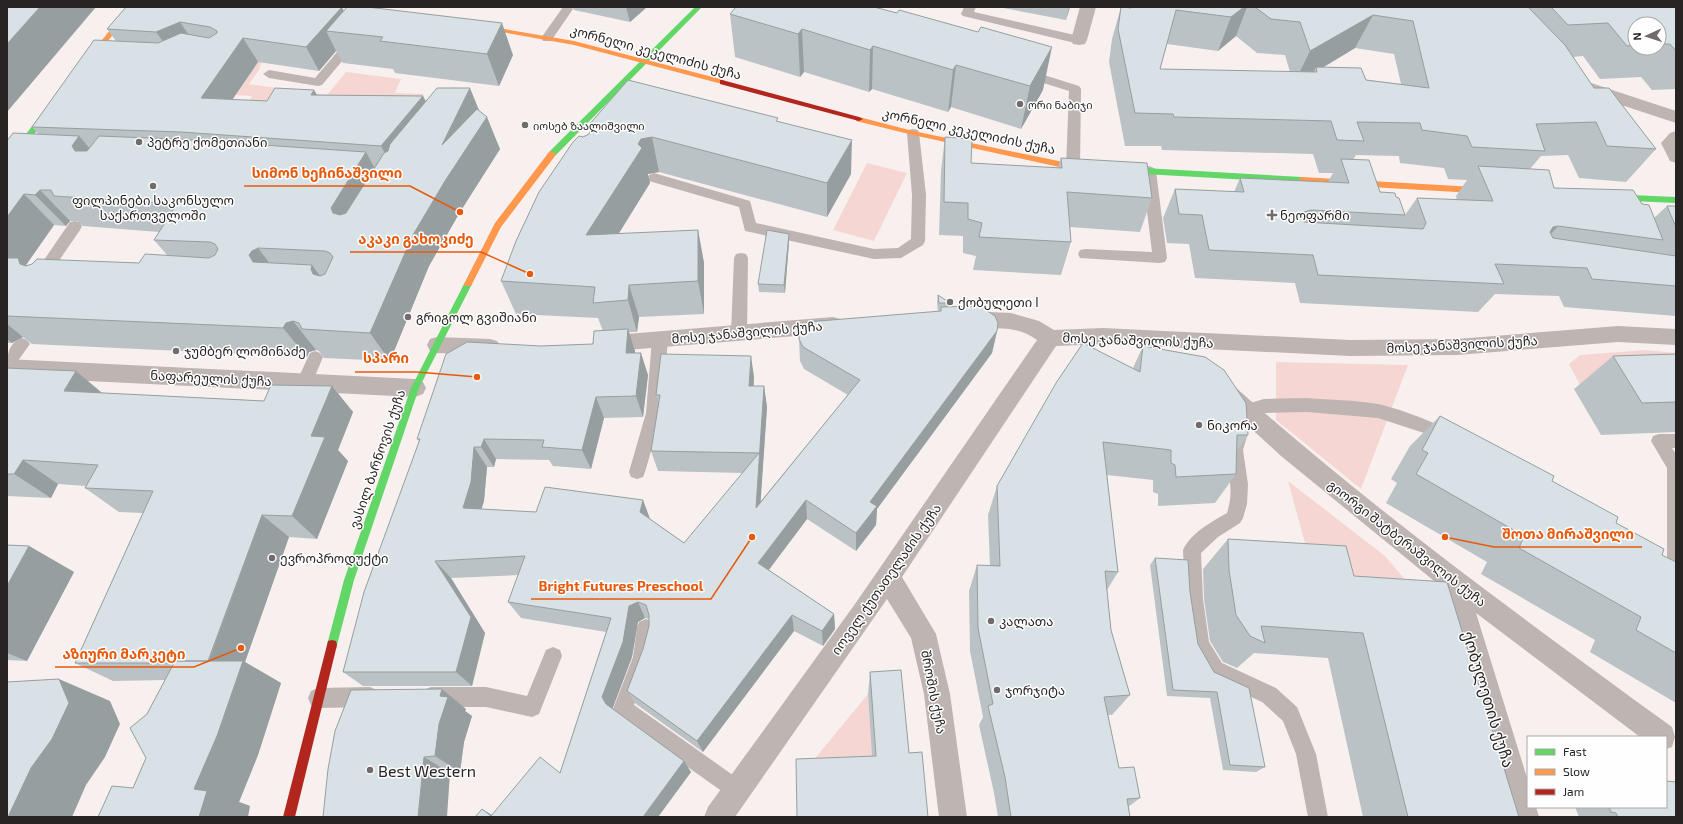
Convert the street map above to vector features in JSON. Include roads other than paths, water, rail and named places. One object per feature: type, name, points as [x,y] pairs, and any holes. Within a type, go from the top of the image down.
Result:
[{"type":"street","points":[[78,73],[132,7]]},
{"type":"street","name":"ვასილ ბარნოვის ქუჩა","points":[[289,817],[349,580],[415,388],[498,225],[551,155],[699,7]]},
{"type":"street","points":[[1078,40],[1088,7]]},
{"type":"street","name":"კორნელი კეკელიძის ქუჩა","points":[[464,24],[574,43],[913,133],[1073,167],[1499,191]]},
{"type":"street","points":[[1571,82],[1676,117]]},
{"type":"street","points":[[9,159],[60,96]]},
{"type":"street","points":[[1676,137],[1670,143],[1676,157]]},
{"type":"street","points":[[9,159],[34,157]]},
{"type":"street","points":[[1598,197],[1616,203],[1676,200]]},
{"type":"street","name":"მოსე ჯანაშვილის ქუჩა","points":[[948,320],[986,319],[1028,324],[1050,338],[1104,336],[1350,348],[1457,347],[1618,334],[1676,337]]},
{"type":"street","name":"მოსე ჯანაშვილის ქუჩა","points":[[582,346],[851,323]]},
{"type":"street","name":"იოველ ქუთათელაძის ქუჩა","points":[[718,817],[888,577],[1050,338]]},
{"type":"street","name":"გიორგი შატბერაშვილის ქუჩა","points":[[1160,339],[1202,370],[1246,412],[1289,449],[1454,582],[1661,736]]},
{"type":"street","points":[[437,345],[506,347]]},
{"type":"street","name":"ნაფარეულის ქუჩა","points":[[7,366],[415,388]]},
{"type":"street","name":"შროშის ქუჩა","points":[[888,577],[923,634],[937,694],[953,817]]},
{"type":"street","name":"ქობულეთის ქუჩა","points":[[1454,582],[1524,817]]},
{"type":"street","points":[[1667,741],[1676,747]]},
{"type":"lane","points":[[970,7],[967,14],[1078,40]]},
{"type":"lane","points":[[547,38],[567,9]]},
{"type":"lane","points":[[269,74],[318,82],[359,34]]},
{"type":"lane","points":[[91,57],[107,58]]},
{"type":"lane","points":[[1015,70],[1075,89],[1073,167]]},
{"type":"lane","points":[[654,178],[745,204],[750,227],[874,254],[901,252],[918,241],[920,195],[913,133]]},
{"type":"lane","points":[[551,155],[565,158]]},
{"type":"lane","points":[[1085,254],[1160,258],[1149,171]]},
{"type":"lane","points":[[1374,184],[1378,199]]},
{"type":"lane","points":[[40,277],[75,226]]},
{"type":"lane","points":[[739,333],[741,258]]},
{"type":"lane","points":[[637,472],[654,413],[660,339]]},
{"type":"lane","points":[[7,366],[22,344]]},
{"type":"lane","points":[[304,383],[315,357]]},
{"type":"lane","points":[[1318,817],[1306,754],[1290,714],[1269,695],[1215,670],[1200,644],[1194,599],[1192,550],[1212,531],[1234,518],[1238,504],[1240,484],[1235,450],[1246,412],[1264,406],[1307,405],[1378,411],[1432,430],[1460,444]]},
{"type":"lane","points":[[1676,440],[1659,441],[1675,468],[1676,600]]},
{"type":"lane","points":[[646,628],[642,657],[623,710],[737,790]]},
{"type":"lane","points":[[410,697],[486,697],[532,707],[553,656]]},
{"type":"lane","points":[[318,698],[388,697]]},
{"type":"place","name":"ორი ნაბიჯი","points":[[1020,104]]},
{"type":"place","name":"იოსებ ზაალიშვილი","points":[[525,125]]},
{"type":"place","name":"პეტრე ქომეთიანი","points":[[139,142]]},
{"type":"place","name":"ფილპინები საკონსულო საქართველოში","points":[[153,186]]},
{"type":"place","name":"სიმონ ხეჩინაშვილი","points":[[460,212]]},
{"type":"place","name":"ნეოფარმი","points":[[1272,215]]},
{"type":"place","name":"აკაკი გახოკიძე","points":[[530,274]]},
{"type":"place","name":"ქობულეთი I","points":[[950,302]]},
{"type":"place","name":"გრიგოლ გვიშიანი","points":[[408,317]]},
{"type":"place","name":"ჯუმბერ ლომინაძე","points":[[176,351]]},
{"type":"place","name":"სპარი","points":[[477,377]]},
{"type":"place","name":"ნიკორა","points":[[1199,425]]},
{"type":"place","name":"Bright Futures Preschool","points":[[752,537]]},
{"type":"place","name":"შოთა მირაშვილი","points":[[1445,537]]},
{"type":"place","name":"ევროპროდუქტი","points":[[272,558]]},
{"type":"place","name":"კალათა","points":[[991,621]]},
{"type":"place","name":"აზიური მარკეტი","points":[[241,648]]},
{"type":"place","name":"ჯორჯიტა","points":[[997,690]]},
{"type":"place","name":"Best Western","points":[[370,770]]}]
